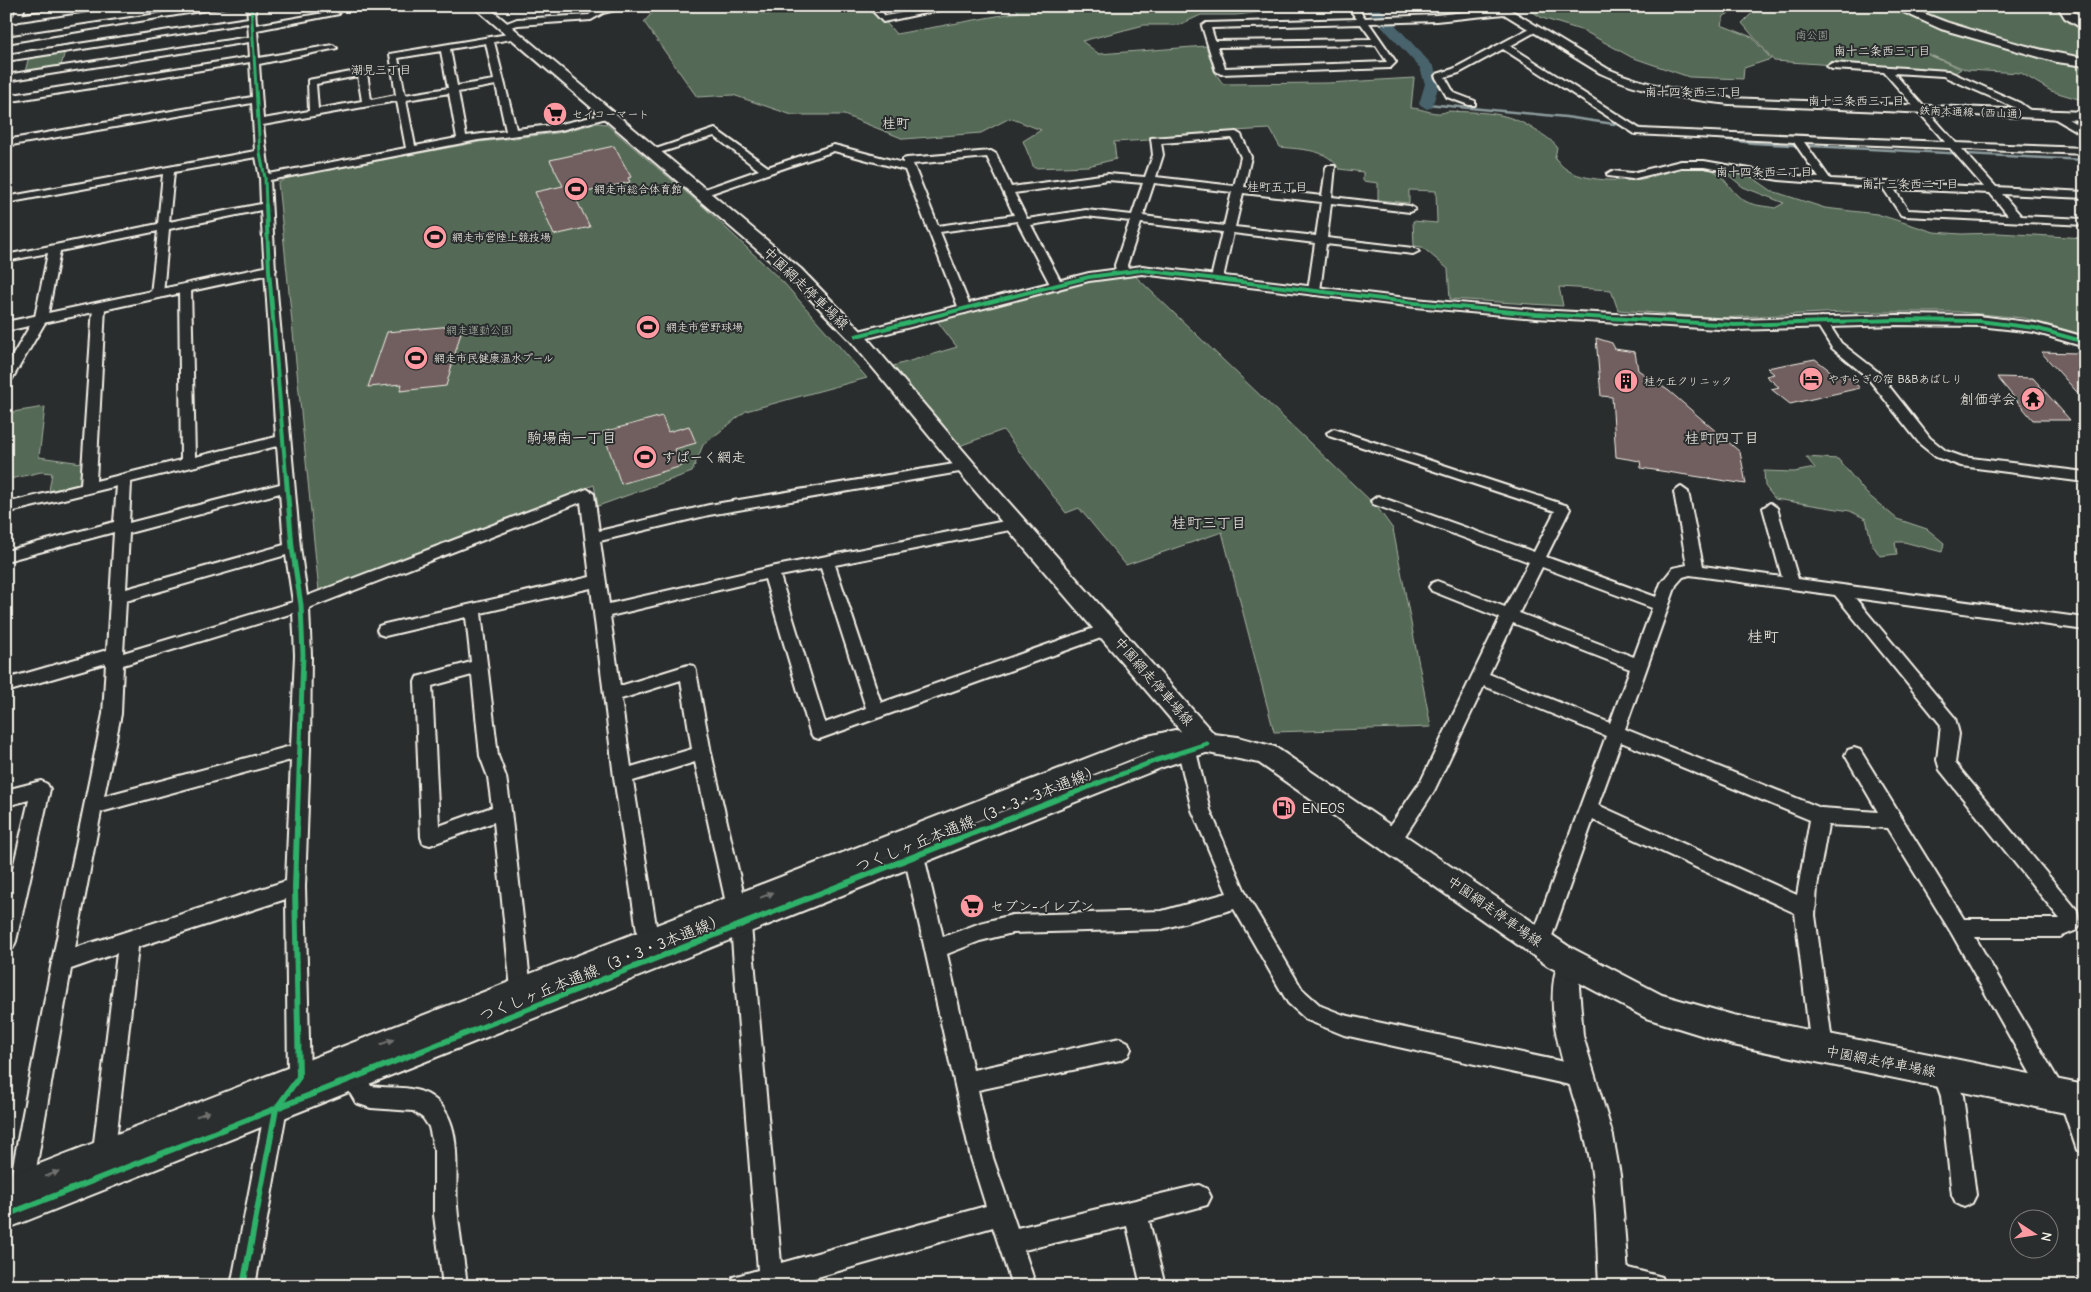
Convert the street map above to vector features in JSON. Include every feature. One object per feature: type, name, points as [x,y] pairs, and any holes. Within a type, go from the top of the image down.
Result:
[{"type":"main road","name":"中園網走停車場線","points":[[479,6],[703,193],[795,273],[856,336],[966,467],[1109,629],[1197,748],[1238,747],[1266,754],[1570,963],[1657,1008],[1733,1030],[2070,1098]]},
{"type":"main road","points":[[1896,6],[1925,19],[2045,54],[2085,62]]},
{"type":"main road","points":[[2070,6],[2066,10],[2069,15],[2085,26]]},
{"type":"street","points":[[18,19],[21,6]]},
{"type":"street","points":[[6,20],[101,6]]},
{"type":"street","points":[[6,40],[228,6]]},
{"type":"street","points":[[243,1286],[276,1109],[299,1077],[295,887],[303,655],[301,605],[292,548],[286,487],[269,270],[265,178],[260,153],[251,6]]},
{"type":"street","points":[[412,150],[393,56],[489,39],[508,31],[517,22],[544,17],[591,17],[599,13],[597,8],[627,6]]},
{"type":"street","points":[[872,6],[883,19],[924,9],[954,6]]},
{"type":"street","points":[[1212,44],[1286,56],[1390,65],[1391,60],[1351,6]]},
{"type":"street","points":[[1378,42],[1286,56],[1221,71],[1206,26],[1436,18],[1500,9]]},
{"type":"street","name":"鉄南本通線（西山通）","points":[[1500,9],[1611,74],[1675,94],[1729,101],[2085,116]]},
{"type":"street","points":[[6,58],[335,14]]},
{"type":"street","points":[[1272,24],[1286,56]]},
{"type":"street","points":[[1472,103],[1450,95],[1440,76],[1456,71],[1534,29]]},
{"type":"street","points":[[6,78],[252,39]]},
{"type":"street","points":[[489,39],[512,132]]},
{"type":"street","points":[[1504,46],[1638,132],[2085,151]]},
{"type":"street","points":[[445,47],[462,140]]},
{"type":"street","points":[[6,99],[334,48]]},
{"type":"street","points":[[1832,66],[1945,73],[2017,105],[2030,114]]},
{"type":"street","points":[[1887,70],[2017,218]]},
{"type":"street","points":[[314,112],[311,82],[362,73],[367,103]]},
{"type":"street","points":[[258,123],[367,103],[500,82]]},
{"type":"street","points":[[6,143],[257,99]]},
{"type":"street","points":[[2055,115],[2085,133]]},
{"type":"street","points":[[265,178],[462,140],[561,127],[609,116]]},
{"type":"street","points":[[652,152],[715,132],[766,171]]},
{"type":"street","points":[[1122,272],[1121,265],[1158,155],[1155,140],[1236,135],[1246,157],[1217,278]]},
{"type":"street","points":[[1796,138],[1826,182]]},
{"type":"street","points":[[703,193],[834,148],[909,168]]},
{"type":"street","points":[[6,200],[260,153]]},
{"type":"street","points":[[965,309],[907,161],[991,154],[1007,191],[1057,286]]},
{"type":"street","points":[[1612,174],[1632,176],[1693,163],[1729,166],[1779,177],[1826,182],[2085,195]]},
{"type":"street","points":[[1314,291],[1331,168]]},
{"type":"street","points":[[157,294],[169,170]]},
{"type":"street","points":[[1007,191],[1108,178],[1151,180],[1410,209]]},
{"type":"street","points":[[1886,185],[1905,213],[2085,222]]},
{"type":"street","points":[[6,258],[266,206]]},
{"type":"street","points":[[933,230],[1086,213],[1413,250]]},
{"type":"street","points":[[6,378],[40,319],[55,248]]},
{"type":"street","points":[[6,327],[269,270]]},
{"type":"street","points":[[856,336],[1057,286],[1122,272],[1142,270],[1475,309],[1734,325],[1821,321],[1979,321],[2035,328],[2085,342]]},
{"type":"street","points":[[185,288],[188,462]]},
{"type":"street","points":[[88,488],[99,307]]},
{"type":"street","points":[[1821,321],[1836,345],[1872,374],[1925,441],[1941,454],[1961,462],[2085,477]]},
{"type":"street","points":[[1334,433],[1563,509],[1428,786],[1392,839]]},
{"type":"street","points":[[6,508],[283,440]]},
{"type":"street","points":[[592,538],[709,510],[966,467]]},
{"type":"street","points":[[12,1201],[112,714],[124,479]]},
{"type":"street","points":[[6,556],[286,487]]},
{"type":"street","points":[[1681,492],[1696,571]]},
{"type":"street","points":[[6,686],[116,658],[301,605],[587,494],[623,777],[650,950]]},
{"type":"street","points":[[1378,500],[1662,604]]},
{"type":"street","points":[[1770,508],[1791,583]]},
{"type":"street","points":[[602,612],[772,572],[1016,524]]},
{"type":"street","points":[[118,597],[292,548]]},
{"type":"street","points":[[826,561],[876,712]]},
{"type":"street","points":[[1540,943],[1669,583],[1678,572],[1696,571],[1791,583],[2085,624]]},
{"type":"street","points":[[772,572],[819,732],[1109,629]]},
{"type":"street","points":[[385,630],[598,581]]},
{"type":"street","points":[[1437,587],[1640,666]]},
{"type":"street","points":[[1839,590],[1949,723],[1950,736],[1945,754],[1946,765],[2070,916],[2070,924],[2060,928],[1959,928]]},
{"type":"street","points":[[474,609],[489,756],[497,777],[502,811],[522,1001]]},
{"type":"street","points":[[480,666],[423,682],[430,837],[502,811]]},
{"type":"street","points":[[612,695],[688,671],[702,753],[739,916],[770,1282]]},
{"type":"street","points":[[1480,678],[1820,816],[1842,819],[1892,820]]},
{"type":"street","points":[[1197,748],[1201,810],[1239,899],[1294,996],[1314,1013],[1344,1025],[1582,1077]]},
{"type":"street","name":"つくしヶ丘本通線（3・3・3本通線）","points":[[12,1201],[100,1179],[276,1109],[353,1067],[650,950],[912,848],[1157,760],[1197,748]]},
{"type":"street","points":[[93,807],[301,750]]},
{"type":"street","points":[[623,777],[702,753]]},
{"type":"street","points":[[1854,755],[1959,928],[2070,1098],[2085,1142]]},
{"type":"street","points":[[6,798],[41,789],[6,941]]},
{"type":"street","points":[[1588,809],[1806,908]]},
{"type":"street","points":[[1820,816],[1807,887],[1806,908],[1822,1049]]},
{"type":"street","points":[[912,848],[982,1158],[1024,1286]]},
{"type":"street","points":[[62,962],[295,887]]},
{"type":"street","points":[[936,949],[980,932],[1012,924],[1162,920],[1239,899]]},
{"type":"street","points":[[100,1179],[129,941]]},
{"type":"street","points":[[1570,963],[1565,988],[1567,1006],[1573,1047],[1595,1118],[1604,1160],[1614,1281],[1653,1286]]},
{"type":"street","points":[[966,1082],[1120,1049]]},
{"type":"street","points":[[353,1067],[364,1095],[377,1100],[409,1098],[431,1109],[436,1116],[444,1141],[445,1205],[455,1286]]},
{"type":"street","name":"つくしヶ丘本通線（3・3・3本通線）","points":[[12,1201],[103,1154],[299,1077],[353,1067]]},
{"type":"street","points":[[1944,1074],[1952,1096],[1964,1195]]},
{"type":"street","points":[[1009,1242],[1199,1197]]},
{"type":"street","points":[[1135,1212],[1153,1286]]},
{"type":"street","points":[[742,1286],[770,1282],[1000,1214]]},
{"type":"green space","points":[[658,6],[724,6],[768,14],[815,6],[872,6],[896,34],[1019,12],[1013,6],[1315,6],[1236,15],[1201,15],[1179,25],[1144,25],[1082,41],[1099,54],[1206,46],[1214,71],[1223,84],[1328,83],[1414,78],[1411,108],[1434,113],[1448,111],[1493,114],[1513,119],[1547,137],[1557,147],[1555,158],[1565,168],[1573,173],[1592,178],[1634,180],[1681,168],[1706,168],[1713,170],[1723,178],[1739,197],[1749,203],[1775,208],[1784,203],[1743,187],[1726,173],[1729,170],[1746,173],[1772,191],[1825,208],[1877,214],[1934,232],[1961,234],[1998,233],[2085,238],[2085,335],[2023,318],[1959,312],[1844,312],[1719,318],[1618,310],[1611,290],[1559,287],[1563,306],[1450,299],[1448,269],[1422,247],[1414,246],[1413,221],[1437,223],[1436,191],[1409,190],[1409,203],[1378,200],[1378,183],[1363,181],[1363,172],[1339,169],[1328,157],[1313,151],[1280,147],[1270,129],[1234,131],[1236,135],[1114,142],[1116,159],[1088,166],[1034,168],[1023,141],[1041,130],[1010,118],[981,133],[904,139],[844,115],[792,115],[733,95],[697,97],[644,22]]},
{"type":"green space","points":[[1524,6],[1742,6],[1724,16],[1721,25],[1752,37],[1771,59],[1744,68],[1743,79],[1689,77],[1631,57],[1584,31],[1542,18]]},
{"type":"green space","name":"南公園","points":[[1759,6],[1817,6],[1823,9],[1821,6],[1890,6],[1918,20],[2014,49],[2085,63],[2085,101],[2051,91],[2021,73],[1967,70],[1918,50],[1961,69],[1955,73],[1774,61],[1742,23]]},
{"type":"green space","points":[[1913,6],[2057,6],[2055,9],[2085,30],[2085,58],[2059,55],[2022,45],[1948,22]]},
{"type":"green space","points":[[65,51],[61,66],[25,72],[29,56]]},
{"type":"green space","name":"網走運動公園","points":[[598,123],[606,124],[707,210],[784,283],[867,378],[746,411],[703,445],[692,472],[598,506],[594,485],[319,591],[278,183],[286,178],[479,142],[557,133]]},
{"type":"green space","points":[[1130,271],[1377,507],[1393,529],[1431,727],[1274,732],[1222,532],[1126,565],[1079,508],[1066,513],[1003,430],[951,449],[883,369],[957,347],[934,317]]},
{"type":"green space","points":[[45,407],[39,457],[82,463],[80,482],[49,491],[52,473],[41,472],[6,480],[6,413]]},
{"type":"green space","points":[[1806,457],[1838,459],[1866,493],[1897,519],[1927,529],[1944,543],[1942,552],[1904,542],[1895,542],[1897,554],[1880,556],[1872,544],[1866,519],[1850,511],[1775,499],[1765,486],[1764,471],[1794,472],[1815,468]]},
{"type":"building","name":"網走市総合体育館","points":[[614,146],[631,177],[628,178],[630,182],[574,195],[590,227],[554,235],[535,192],[563,186],[550,160]]},
{"type":"building","name":"網走市民健康温水プール","points":[[463,325],[446,386],[400,391],[402,384],[368,387],[387,332]]},
{"type":"building","points":[[1596,338],[1612,343],[1615,349],[1635,352],[1638,370],[1669,391],[1740,452],[1746,484],[1641,468],[1640,461],[1616,457],[1612,397],[1601,396]]},
{"type":"building","points":[[2041,352],[2077,353],[2085,361],[2085,401]]},
{"type":"building","name":"やすらぎの宿 B&Bあばしり","points":[[1815,359],[1833,373],[1846,375],[1860,388],[1790,404],[1771,389],[1779,387],[1766,376],[1774,374],[1767,368]]},
{"type":"building","name":"創価学会","points":[[1997,377],[2033,378],[2070,420],[2033,420]]},
{"type":"building","name":"すぱーく網走","points":[[662,416],[668,432],[689,426],[696,443],[675,449],[682,466],[621,484],[603,432]]},
{"type":"waterway","points":[[1370,6],[1427,67],[1432,84],[1427,104]]},
{"type":"waterway","points":[[1427,104],[1566,117],[1655,130]]},
{"type":"waterway","points":[[1714,138],[1753,143],[2085,160]]},
{"type":"cycle path","points":[[243,1286],[276,1109],[299,1077],[295,887],[303,655],[301,605],[292,547],[269,270],[265,178],[260,153],[251,6]]},
{"type":"cycle path","points":[[856,336],[1089,277],[1142,270],[1415,303],[1536,314],[1735,325],[1897,320],[1979,321],[2035,328],[2085,342]]},
{"type":"cycle path","points":[[6,1215],[1157,760],[1207,744]]},
{"type":"place","name":"セイコーマート","points":[[555,114]]},
{"type":"place","name":"網走市総合体育館","points":[[576,189]]},
{"type":"place","name":"網走市営陸上競技場","points":[[435,237]]},
{"type":"place","name":"網走市営野球場","points":[[648,327]]},
{"type":"place","name":"網走市民健康温水プール","points":[[416,358]]},
{"type":"place","name":"やすらぎの宿 B&Bあばしり","points":[[1811,379]]},
{"type":"place","name":"桂ケ丘クリニック","points":[[1626,381]]},
{"type":"place","name":"創価学会","points":[[2033,399]]},
{"type":"place","name":"すぱーく網走","points":[[645,457]]},
{"type":"place","name":"ENEOS","points":[[1284,808]]},
{"type":"place","name":"セブン-イレブン","points":[[972,906]]},
{"type":"district","name":"南十二条西三丁目","points":[[1882,51]]},
{"type":"district","name":"潮見三丁目","points":[[381,70]]},
{"type":"district","name":"南十四条西三丁目","points":[[1693,92]]},
{"type":"district","name":"南十三条西三丁目","points":[[1856,101]]},
{"type":"district","name":"桂町","points":[[896,123]]},
{"type":"district","name":"南十四条西二丁目","points":[[1764,172]]},
{"type":"district","name":"南十三条西二丁目","points":[[1910,184]]},
{"type":"district","name":"桂町五丁目","points":[[1277,187]]},
{"type":"district","name":"駒場南一丁目","points":[[572,438]]},
{"type":"district","name":"桂町四丁目","points":[[1722,438]]},
{"type":"district","name":"桂町三丁目","points":[[1209,523]]},
{"type":"district","name":"桂町","points":[[1763,636]]}]
